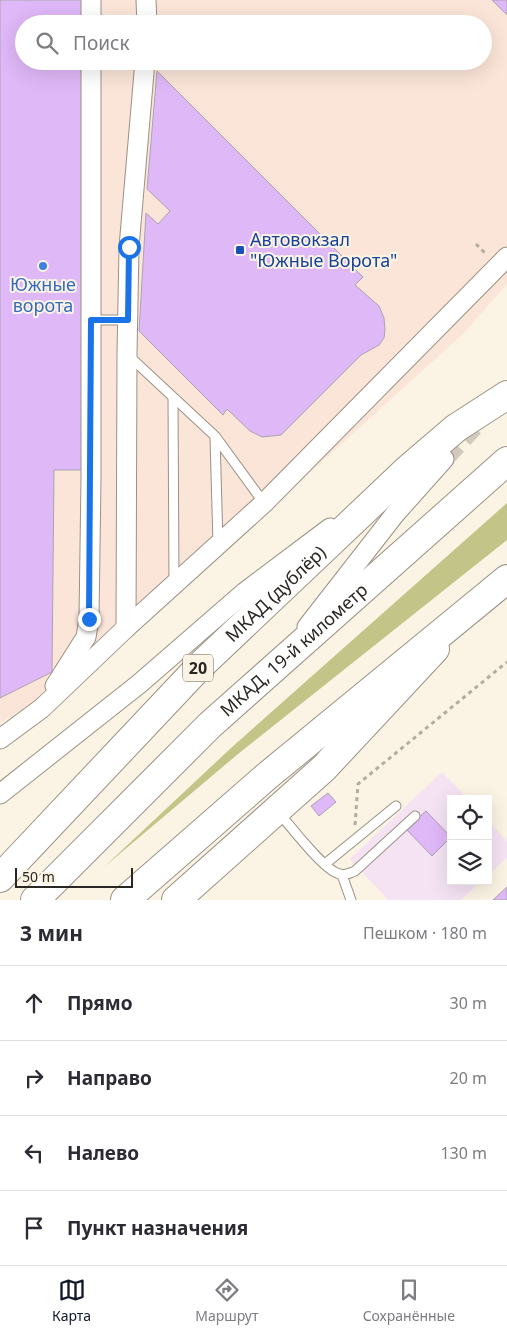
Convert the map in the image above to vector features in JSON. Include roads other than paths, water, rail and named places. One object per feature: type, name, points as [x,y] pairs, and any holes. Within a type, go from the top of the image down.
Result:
[{"type":"main road","name":"МКАД (дублёр)","points":[[0,878],[200,666],[407,470],[456,428],[507,395]]},
{"type":"main road","name":"МКАД, 19-й километр","points":[[36,900],[210,725],[507,461]]},
{"type":"main road","points":[[126,899],[266,776],[507,579]]},
{"type":"main road","points":[[176,900],[324,768],[485,596]]},
{"type":"street","points":[[91,0],[91,15]]},
{"type":"street","points":[[146,0],[147,15]]},
{"type":"street","points":[[42,708],[86,637],[89,619],[91,70]]},
{"type":"street","points":[[126,628],[129,247],[144,70]]},
{"type":"street","points":[[0,739],[42,708],[126,628],[218,547],[264,503],[475,292],[498,257]]},
{"type":"street","points":[[278,665],[395,514],[444,459]]},
{"type":"street","points":[[0,794],[139,684],[245,592],[407,470]]},
{"type":"lane","points":[[91,320],[128,320]]},
{"type":"lane","points":[[127,354],[215,436],[264,503]]},
{"type":"lane","points":[[173,398],[174,585]]},
{"type":"lane","points":[[215,436],[218,547]]},
{"type":"lane","points":[[325,864],[396,806]]},
{"type":"lane","points":[[276,810],[325,864],[334,872],[342,875],[355,871],[415,816]]},
{"type":"lane","points":[[342,875],[351,900]]},
{"type":"tunnel","points":[[444,459],[474,427]]},
{"type":"place","name":"Автовокзал \"Южные Ворота\"","points":[[240,250]]},
{"type":"place","name":"Южные ворота","points":[[43,266]]}]
